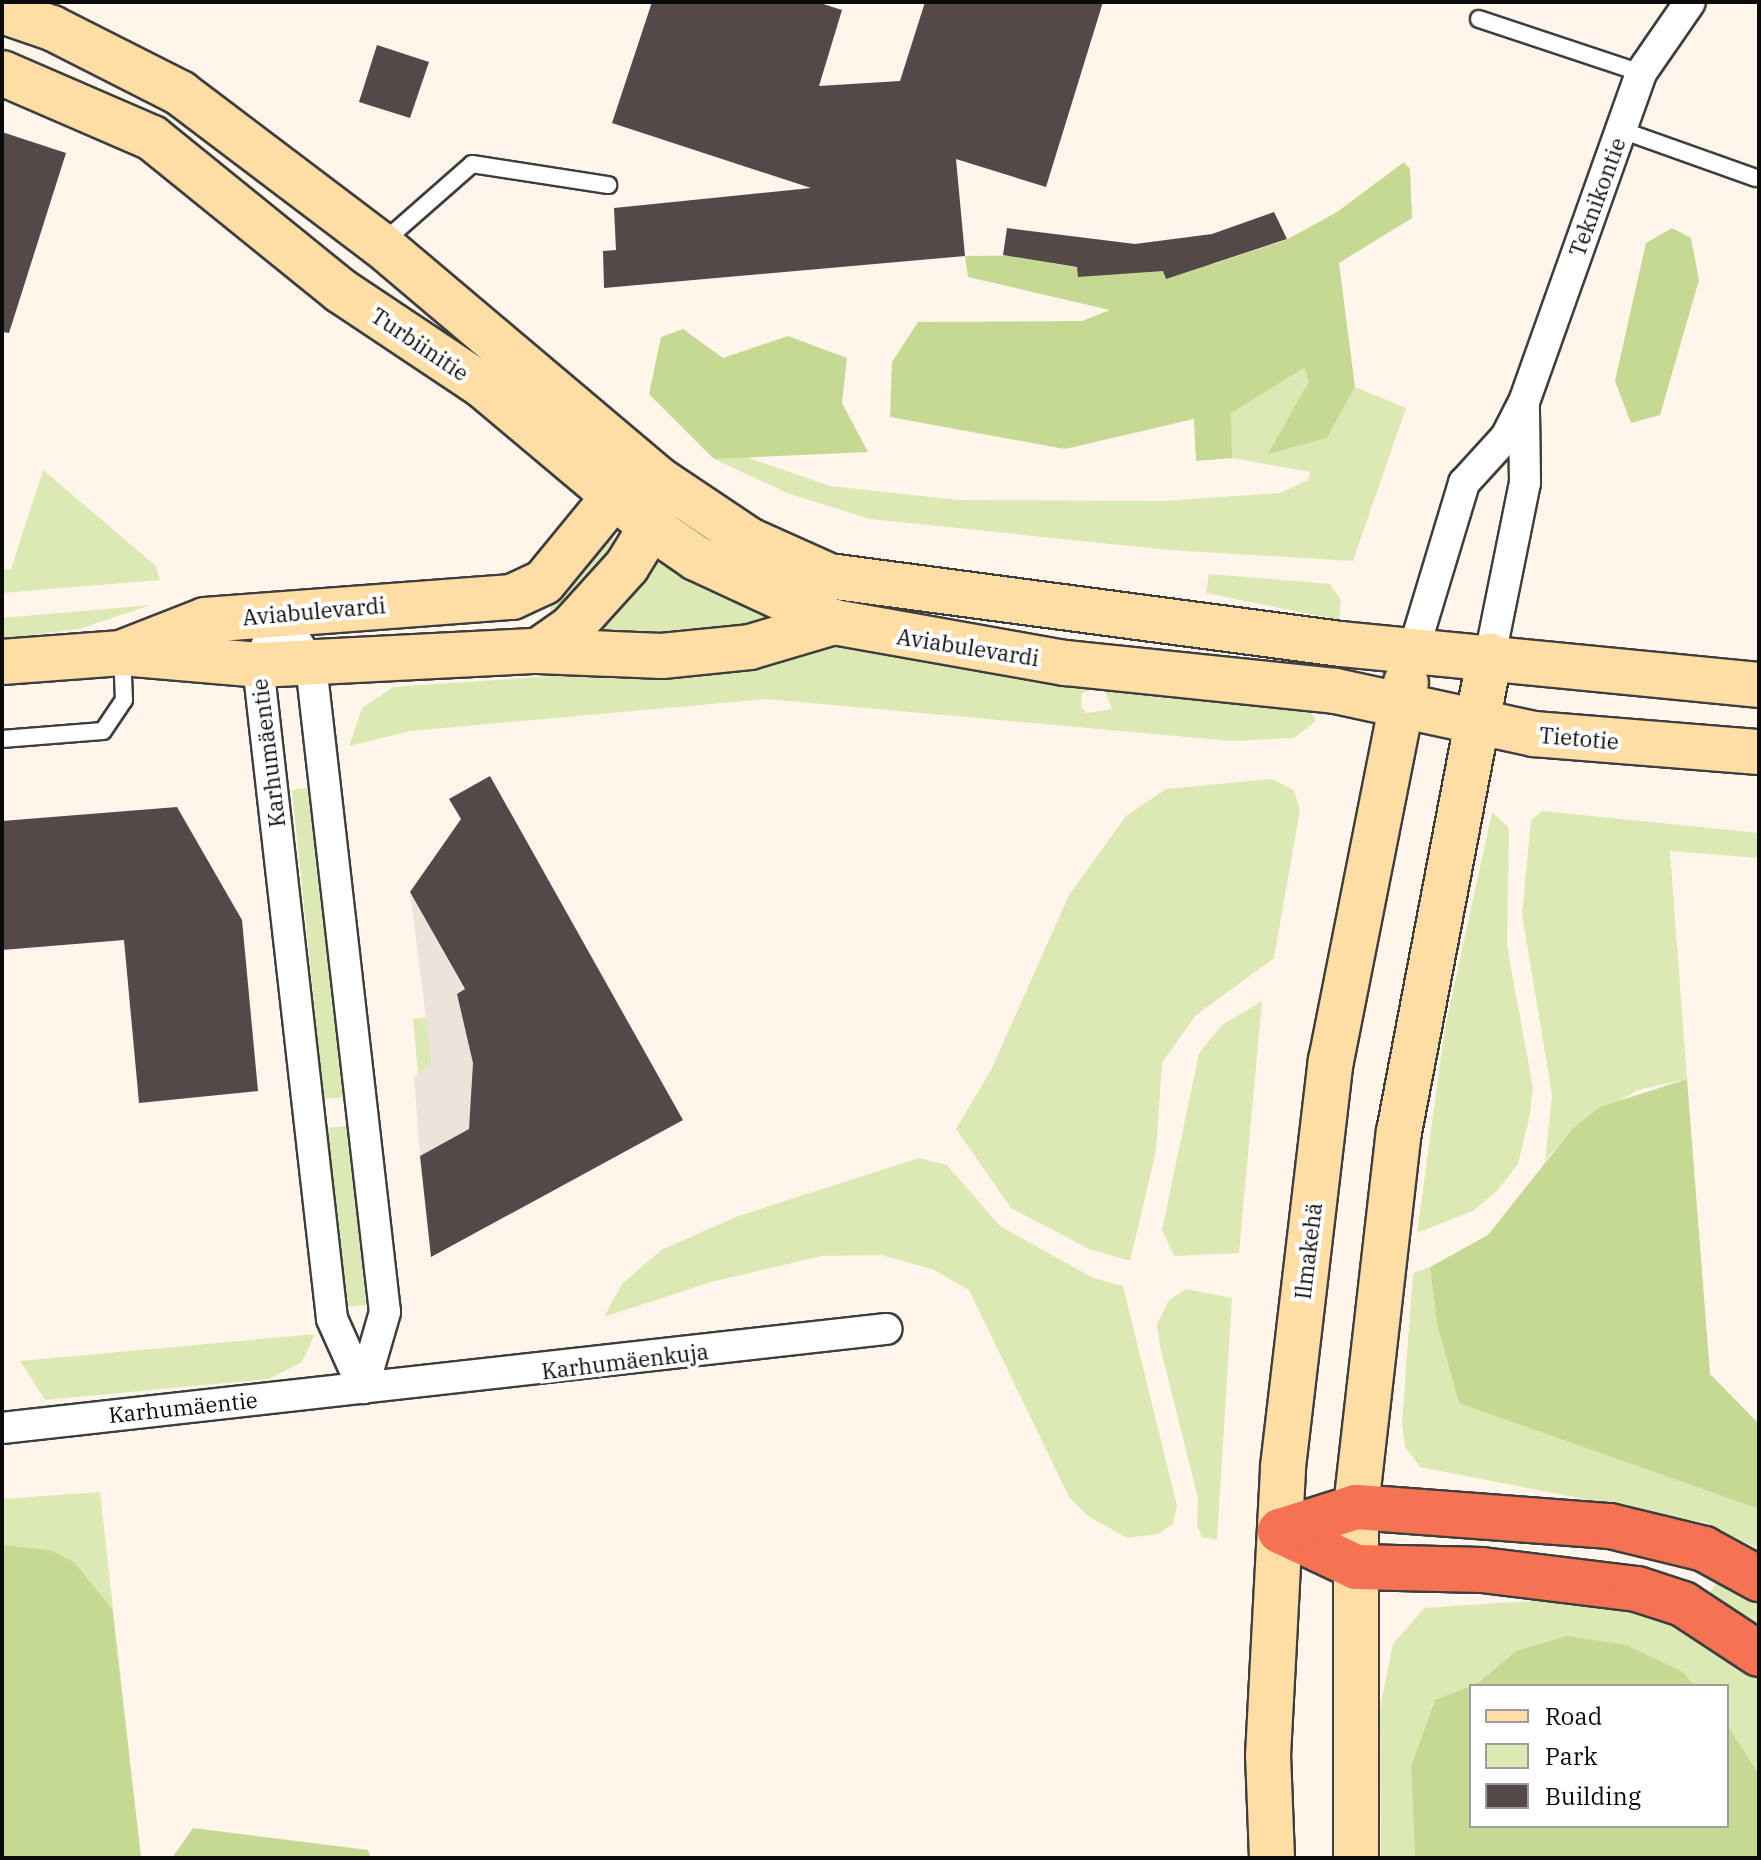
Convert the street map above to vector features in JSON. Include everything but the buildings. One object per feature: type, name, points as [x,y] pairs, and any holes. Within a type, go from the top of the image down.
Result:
[{"type":"highway","points":[[1280,1531],[1356,1507],[1610,1526],[1704,1549],[1759,1579]]},
{"type":"highway","points":[[1280,1531],[1356,1567],[1482,1570],[1637,1589],[1683,1604],[1759,1654]]},
{"type":"street","name":"Teknikontie","points":[[1413,652],[1464,483],[1506,437],[1524,402],[1641,73],[1690,2]]},
{"type":"street","name":"Turbiinitie","points":[[2,11],[52,28],[180,93],[380,244],[658,479]]},
{"type":"street","name":"Turbiinitie","points":[[2,73],[152,138],[341,291],[482,385],[612,499],[651,527],[696,558],[834,622]]},
{"type":"street","name":"Teknikontie","points":[[1490,656],[1525,483],[1524,402]]},
{"type":"street","name":"Aviabulevardi","points":[[122,653],[205,620],[512,597],[544,582],[612,499],[658,479]]},
{"type":"street","points":[[538,651],[571,628],[627,566],[651,527],[658,479],[749,540],[829,576],[1413,652],[1490,656],[1759,685]]},
{"type":"street","points":[[280,614],[311,665],[385,1312],[363,1388]]},
{"type":"street","name":"Karhumäentie","points":[[2,1428],[363,1388],[332,1319],[258,665],[280,614]]},
{"type":"street","name":"Aviabulevardi","points":[[2,662],[122,653],[258,665],[311,665],[538,651],[662,656],[750,647],[834,622],[1065,663],[1320,688],[1400,710]]},
{"type":"street","name":"Ilmakehä","points":[[1272,1858],[1268,1756],[1280,1531],[1331,1061],[1413,652]]},
{"type":"street","points":[[1356,1858],[1356,1507],[1399,1132],[1490,656]]},
{"type":"street","name":"Tietotie","points":[[1400,710],[1534,734],[1759,752]]},
{"type":"street","name":"Karhumäenkuja","points":[[363,1388],[886,1329]]},
{"type":"lane","points":[[1479,19],[1641,73]]},
{"type":"lane","points":[[1621,130],[1756,178]]},
{"type":"lane","points":[[380,244],[472,164],[608,185]]},
{"type":"lane","points":[[2,739],[103,731],[124,700],[122,653]]},
{"type":"green space","points":[[1404,162],[1410,169],[1412,218],[1339,263],[1355,387],[1327,438],[1268,454],[1309,381],[1304,368],[1231,413],[1232,458],[1196,461],[1194,419],[1065,449],[890,417],[892,362],[918,322],[1082,321],[1110,310],[968,277],[965,256],[1053,255],[1051,263],[1099,271],[1213,264],[1286,240],[1337,212]]},
{"type":"green space","points":[[1672,228],[1691,238],[1699,280],[1660,415],[1631,423],[1615,381],[1646,243]]},
{"type":"green space","points":[[683,329],[723,358],[788,336],[847,358],[842,403],[868,452],[714,459],[649,394],[661,337]]},
{"type":"green space","points":[[1304,368],[1309,381],[1269,453],[1327,438],[1355,387],[1406,408],[1353,561],[1169,550],[870,519],[787,493],[714,459],[746,457],[830,486],[958,500],[1164,501],[1280,493],[1308,480],[1310,472],[1232,458],[1230,413]]},
{"type":"green space","points":[[43,470],[156,566],[160,580],[2,593],[2,570],[11,569]]},
{"type":"green space","points":[[613,537],[616,546],[553,615],[549,604]]},
{"type":"green space","points":[[655,554],[771,612],[773,620],[602,644],[594,630]]},
{"type":"green space","points":[[1209,574],[1330,584],[1341,600],[1339,620],[1206,593]]},
{"type":"green space","points":[[151,605],[79,629],[2,639],[2,618]]},
{"type":"green space","points":[[830,642],[1310,709],[1316,721],[1294,738],[1232,741],[766,699],[411,731],[349,746],[362,708],[393,687],[595,673]],"holes":[[[1093,688],[1105,691],[1112,709],[1087,713],[1081,707],[1082,693]]]},
{"type":"green space","points":[[1271,779],[1294,790],[1300,810],[1274,958],[1195,1016],[1162,1063],[1156,1151],[1130,1261],[1089,1249],[1011,1208],[956,1129],[991,1070],[1069,895],[1126,816],[1166,789]]},
{"type":"green space","points":[[314,787],[346,1097],[324,1099],[292,790]]},
{"type":"green space","points":[[1542,811],[1759,833],[1759,858],[1670,851],[1687,1079],[1638,1090],[1572,1129],[1545,1161],[1552,1095],[1522,914],[1531,820]]},
{"type":"green space","points":[[1492,812],[1509,828],[1507,946],[1533,1088],[1529,1119],[1518,1164],[1497,1191],[1473,1211],[1417,1233],[1445,1028]]},
{"type":"green space","points":[[1262,1001],[1239,1253],[1174,1256],[1162,1230],[1199,1053],[1222,1025]]},
{"type":"green space","points":[[428,1017],[432,1066],[418,1074],[413,1019]]},
{"type":"green space","points":[[1687,1079],[1710,1374],[1759,1424],[1759,1509],[1459,1403],[1437,1324],[1430,1267],[1488,1235],[1572,1129],[1600,1107]]},
{"type":"green space","points":[[348,1126],[366,1305],[344,1307],[326,1128]]},
{"type":"green space","points":[[919,1158],[947,1165],[1000,1226],[1093,1278],[1123,1286],[1177,1506],[1173,1524],[1158,1534],[1127,1538],[1088,1516],[1069,1497],[969,1290],[934,1270],[882,1255],[822,1256],[711,1282],[604,1317],[622,1284],[661,1250],[738,1216]]},
{"type":"green space","points":[[1430,1267],[1437,1324],[1548,1434],[1759,1509],[1759,1549],[1706,1523],[1420,1467],[1405,1447],[1402,1423],[1413,1273]]},
{"type":"green space","points":[[1186,1289],[1232,1298],[1217,1540],[1202,1537],[1197,1526],[1198,1498],[1157,1324],[1169,1300]]},
{"type":"green space","points":[[315,1334],[302,1362],[269,1379],[45,1400],[20,1361]]},
{"type":"green space","points":[[100,1492],[141,1858],[2,1858],[2,1499]]},
{"type":"green space","points":[[2,1545],[50,1550],[74,1562],[112,1609],[141,1858],[2,1858]]},
{"type":"green space","points":[[1716,1583],[1759,1603],[1759,1630],[1706,1599]]},
{"type":"green space","points":[[1561,1599],[1670,1620],[1753,1672],[1759,1680],[1759,1774],[1729,1727],[1729,1684],[1693,1684],[1683,1672],[1516,1651],[1478,1683],[1435,1700],[1411,1766],[1415,1858],[1381,1858],[1380,1708],[1393,1644],[1424,1608]]},
{"type":"green space","points":[[1567,1636],[1626,1645],[1683,1672],[1693,1684],[1475,1684],[1516,1651]]},
{"type":"green space","points":[[1469,1687],[1469,1828],[1729,1828],[1729,1727],[1759,1774],[1759,1858],[1415,1858],[1411,1766],[1435,1700]]},
{"type":"green space","points":[[193,1828],[368,1850],[371,1858],[172,1858]]},
{"type":"shaded area","points":[[410,892],[525,1099],[420,1156],[414,1076],[432,1065]]}]
